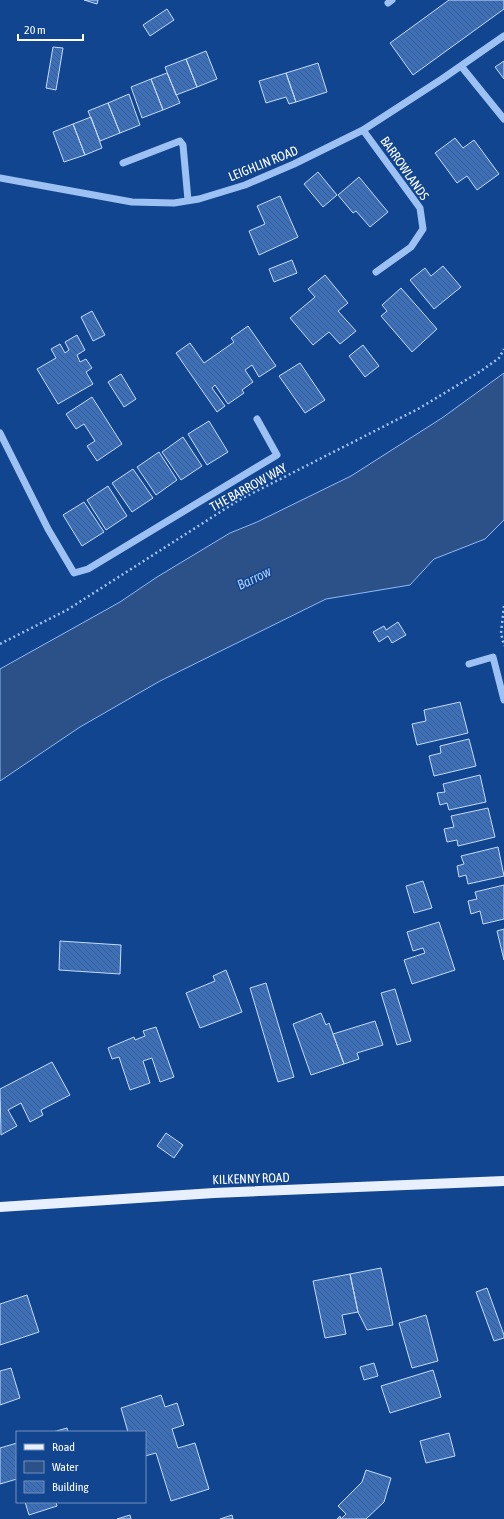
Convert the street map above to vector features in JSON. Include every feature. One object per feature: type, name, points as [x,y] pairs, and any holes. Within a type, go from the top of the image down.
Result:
[{"type":"main road","name":"KILKENNY ROAD","points":[[0,1207],[214,1193],[504,1181]]},
{"type":"street","name":"LEIGHLIN ROAD","points":[[0,178],[132,202],[174,203],[245,185],[294,164],[363,130],[504,36]]},
{"type":"street","points":[[461,66],[504,119]]},
{"type":"street","name":"BARROWLANDS","points":[[363,130],[420,208],[423,229],[410,247],[376,272]]},
{"type":"street","points":[[123,163],[180,141],[183,145],[188,200]]},
{"type":"street","points":[[0,433],[48,529],[74,573],[88,569],[277,455],[257,419]]},
{"type":"street","points":[[469,664],[493,657],[504,700]]},
{"type":"path","name":"THE BARROW WAY","points":[[0,644],[17,634],[67,610],[239,500],[418,409],[481,371],[499,358],[504,349]]},
{"type":"path","points":[[504,606],[501,633],[504,646]]},
{"type":"water","name":"Barrow","points":[[504,373],[504,520],[485,539],[434,559],[410,585],[326,599],[160,681],[80,727],[0,781],[0,669],[120,602],[157,577],[230,533],[257,522],[351,476],[442,418]]},
{"type":"building","points":[[84,0],[98,0],[97,4]]},
{"type":"building","points":[[449,0],[504,0],[504,9],[413,75],[390,43]]},
{"type":"building","points":[[167,9],[174,20],[150,36],[143,25]]},
{"type":"building","points":[[53,47],[63,48],[56,90],[46,88]]},
{"type":"building","points":[[206,51],[217,79],[197,87],[186,59]]},
{"type":"building","points":[[186,59],[197,87],[176,95],[165,67]]},
{"type":"building","points":[[504,61],[504,79],[495,67]]},
{"type":"building","points":[[318,63],[327,92],[296,102],[286,73]]},
{"type":"building","points":[[167,73],[180,103],[163,110],[151,79]]},
{"type":"building","points":[[286,73],[296,102],[289,104],[286,97],[266,103],[259,81]]},
{"type":"building","points":[[151,79],[163,110],[142,118],[131,87]]},
{"type":"building","points":[[129,94],[140,125],[120,133],[108,103]]},
{"type":"building","points":[[108,103],[120,133],[100,141],[88,111]]},
{"type":"building","points":[[91,117],[102,148],[85,155],[73,124]]},
{"type":"building","points":[[73,124],[85,155],[64,162],[53,132]]},
{"type":"building","points":[[455,138],[463,148],[474,140],[499,174],[477,190],[467,176],[457,183],[435,153]]},
{"type":"building","points":[[318,172],[337,195],[323,207],[304,184]]},
{"type":"building","points":[[359,177],[388,212],[370,227],[356,211],[353,213],[338,195]]},
{"type":"building","points":[[280,196],[298,237],[259,255],[249,231],[265,224],[257,206]]},
{"type":"building","points":[[292,260],[297,273],[274,282],[269,269]]},
{"type":"building","points":[[443,266],[461,287],[434,309],[410,280],[425,268],[431,276]]},
{"type":"building","points":[[325,275],[348,303],[338,311],[356,331],[340,344],[329,332],[313,345],[290,318],[315,297],[308,289]]},
{"type":"building","points":[[401,288],[437,329],[412,352],[381,316],[387,311],[382,305]]},
{"type":"building","points":[[92,311],[105,335],[93,341],[81,317]]},
{"type":"building","points":[[248,326],[276,366],[259,377],[252,365],[245,370],[253,382],[242,390],[244,393],[228,404],[215,385],[212,388],[225,406],[217,412],[176,353],[190,343],[204,363],[234,342],[231,338]]},
{"type":"building","points":[[77,335],[85,350],[77,355],[80,362],[86,359],[92,368],[86,372],[93,384],[58,404],[37,369],[56,358],[51,349],[60,344],[65,353],[69,350],[65,342]]},
{"type":"building","points":[[363,345],[379,366],[365,377],[349,356]]},
{"type":"building","points":[[300,363],[325,400],[305,413],[279,376]]},
{"type":"building","points":[[121,374],[136,399],[124,407],[108,382]]},
{"type":"building","points":[[92,397],[122,444],[97,461],[87,446],[95,441],[84,424],[76,429],[66,414]]},
{"type":"building","points":[[209,421],[228,452],[207,465],[188,434]]},
{"type":"building","points":[[183,437],[202,466],[181,480],[162,452]]},
{"type":"building","points":[[159,452],[177,480],[156,495],[137,467]]},
{"type":"building","points":[[133,469],[153,498],[132,512],[112,483]]},
{"type":"building","points":[[108,486],[127,516],[106,530],[87,500]]},
{"type":"building","points":[[84,502],[104,532],[82,546],[63,515]]},
{"type":"building","points":[[398,622],[406,635],[392,643],[388,636],[379,642],[373,632],[384,626],[386,630]]},
{"type":"building","points":[[460,702],[468,733],[417,745],[412,724],[426,721],[424,710]]},
{"type":"building","points":[[469,739],[476,766],[434,776],[429,756],[441,753],[440,746]]},
{"type":"building","points":[[480,775],[486,802],[449,810],[447,803],[440,805],[437,793],[445,792],[443,784]]},
{"type":"building","points":[[488,808],[495,837],[458,846],[457,840],[447,842],[444,829],[454,827],[451,816]]},
{"type":"building","points":[[498,847],[504,876],[468,884],[466,875],[459,877],[457,866],[464,864],[461,856]]},
{"type":"building","points":[[423,881],[432,908],[414,913],[406,886]]},
{"type":"building","points":[[504,885],[504,919],[483,924],[480,911],[471,914],[468,901],[477,899],[475,892]]},
{"type":"building","points":[[439,922],[455,970],[412,984],[404,960],[425,953],[423,948],[413,951],[407,932]]},
{"type":"building","points":[[504,929],[504,960],[497,931]]},
{"type":"building","points":[[60,941],[121,945],[120,974],[59,970]]},
{"type":"building","points":[[226,970],[242,1012],[200,1028],[186,993],[215,981],[213,976]]},
{"type":"building","points":[[266,983],[294,1077],[278,1082],[250,988]]},
{"type":"building","points":[[395,989],[411,1041],[397,1045],[381,993]]},
{"type":"building","points":[[321,1013],[326,1025],[329,1023],[344,1064],[311,1075],[293,1024]]},
{"type":"building","points":[[375,1021],[383,1045],[357,1053],[359,1059],[344,1064],[333,1034]]},
{"type":"building","points":[[156,1027],[174,1077],[160,1082],[152,1058],[143,1061],[150,1083],[130,1090],[119,1057],[112,1059],[108,1048],[134,1037],[135,1040],[145,1036],[143,1031]]},
{"type":"building","points":[[52,1062],[70,1095],[41,1110],[43,1115],[30,1122],[21,1103],[8,1110],[17,1126],[1,1135],[0,1089]]},
{"type":"building","points":[[166,1133],[183,1145],[174,1158],[157,1146]]},
{"type":"building","points":[[381,1268],[393,1325],[367,1330],[358,1312],[350,1274]]},
{"type":"building","points":[[350,1274],[358,1312],[342,1315],[346,1334],[325,1338],[313,1281]]},
{"type":"building","points":[[487,1288],[504,1335],[504,1338],[494,1341],[476,1292]]},
{"type":"building","points":[[27,1295],[39,1332],[0,1345],[0,1304]]},
{"type":"building","points":[[426,1315],[438,1361],[412,1368],[399,1323]]},
{"type":"building","points":[[374,1363],[378,1376],[364,1380],[360,1367]]},
{"type":"building","points":[[11,1368],[20,1398],[0,1405],[0,1371]]},
{"type":"building","points":[[433,1370],[441,1397],[390,1413],[381,1386]]},
{"type":"building","points":[[161,1395],[165,1407],[177,1403],[184,1425],[172,1429],[178,1448],[195,1443],[209,1489],[171,1501],[156,1453],[146,1456],[146,1431],[128,1431],[121,1408]]},
{"type":"building","points":[[67,1428],[68,1431],[56,1431]]},
{"type":"building","points":[[449,1433],[455,1456],[426,1463],[420,1441]]},
{"type":"building","points":[[16,1443],[16,1479],[0,1484],[0,1448]]},
{"type":"building","points":[[366,1470],[391,1478],[384,1502],[366,1519],[341,1519],[346,1514],[338,1506],[362,1482]]},
{"type":"building","points":[[25,1503],[56,1503],[57,1506],[29,1515]]},
{"type":"building","points":[[130,1515],[131,1519],[117,1519]]},
{"type":"building","points":[[232,1515],[233,1519],[220,1519]]}]
